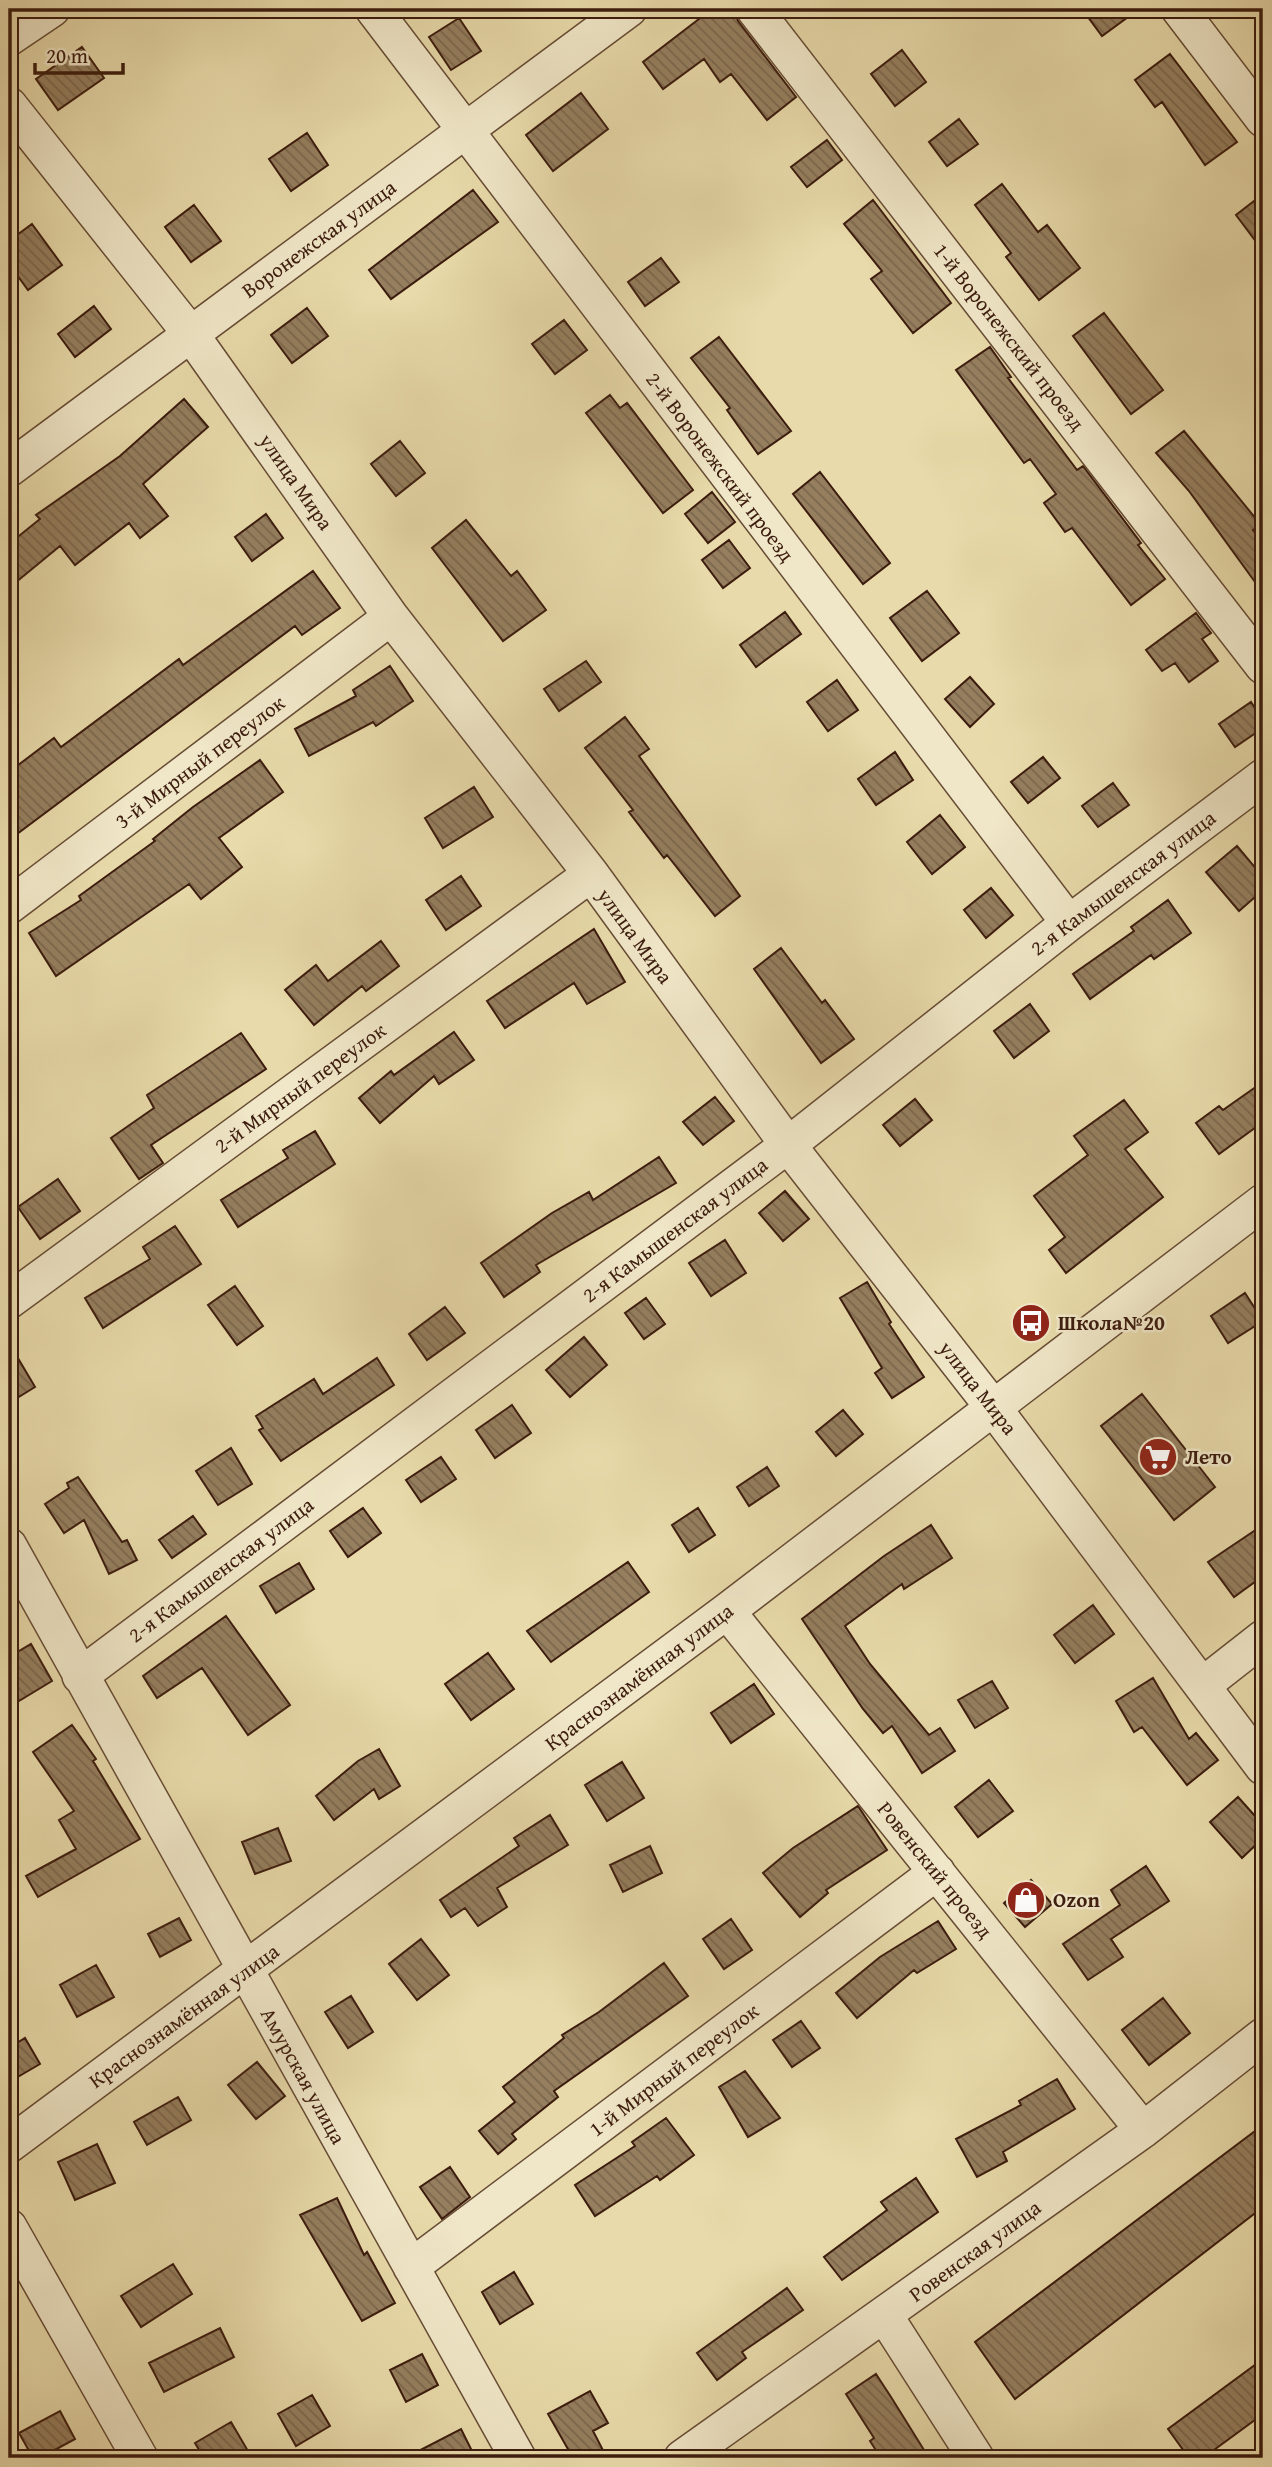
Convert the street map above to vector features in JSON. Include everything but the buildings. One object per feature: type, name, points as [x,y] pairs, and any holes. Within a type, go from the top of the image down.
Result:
[{"type":"street","points":[[9,38],[52,9]]},
{"type":"street","name":"2-й Воронежский проезд","points":[[373,9],[464,132],[1069,923]]},
{"type":"street","name":"Воронежская улица","points":[[9,469],[629,9]]},
{"type":"street","name":"1-й Воронежский проезд","points":[[754,9],[1263,666]]},
{"type":"street","points":[[1179,9],[1263,118]]},
{"type":"street","name":"улица Мира","points":[[9,105],[190,333],[391,617],[591,874],[788,1145],[992,1406],[1263,1767]]},
{"type":"street","name":"3-й Мирный переулок","points":[[9,906],[391,617]]},
{"type":"street","name":"2-я Камышенская улица","points":[[80,1676],[788,1145],[1069,923],[1263,777]]},
{"type":"street","name":"2-й Мирный переулок","points":[[9,1301],[591,874]]},
{"type":"street","name":"Краснознамённая улица","points":[[9,2145],[727,1611],[992,1406],[1263,1202]]},
{"type":"street","name":"Амурская улица","points":[[9,1546],[517,2458]]},
{"type":"street","name":"Ровенский проезд","points":[[727,1611],[1143,2130]]},
{"type":"street","points":[[1203,1685],[1263,1638]]},
{"type":"street","name":"1-й Мирный переулок","points":[[411,2267],[937,1872]]},
{"type":"street","name":"Ровенская улица","points":[[682,2458],[886,2316],[1143,2130],[1263,2036]]},
{"type":"street","points":[[9,2227],[140,2458]]},
{"type":"street","points":[[886,2316],[976,2458]]},
{"type":"place","name":"Школа№20","points":[[1031,1323]]},
{"type":"place","name":"Лето","points":[[1158,1457]]},
{"type":"place","name":"Ozon","points":[[1026,1900]]}]
